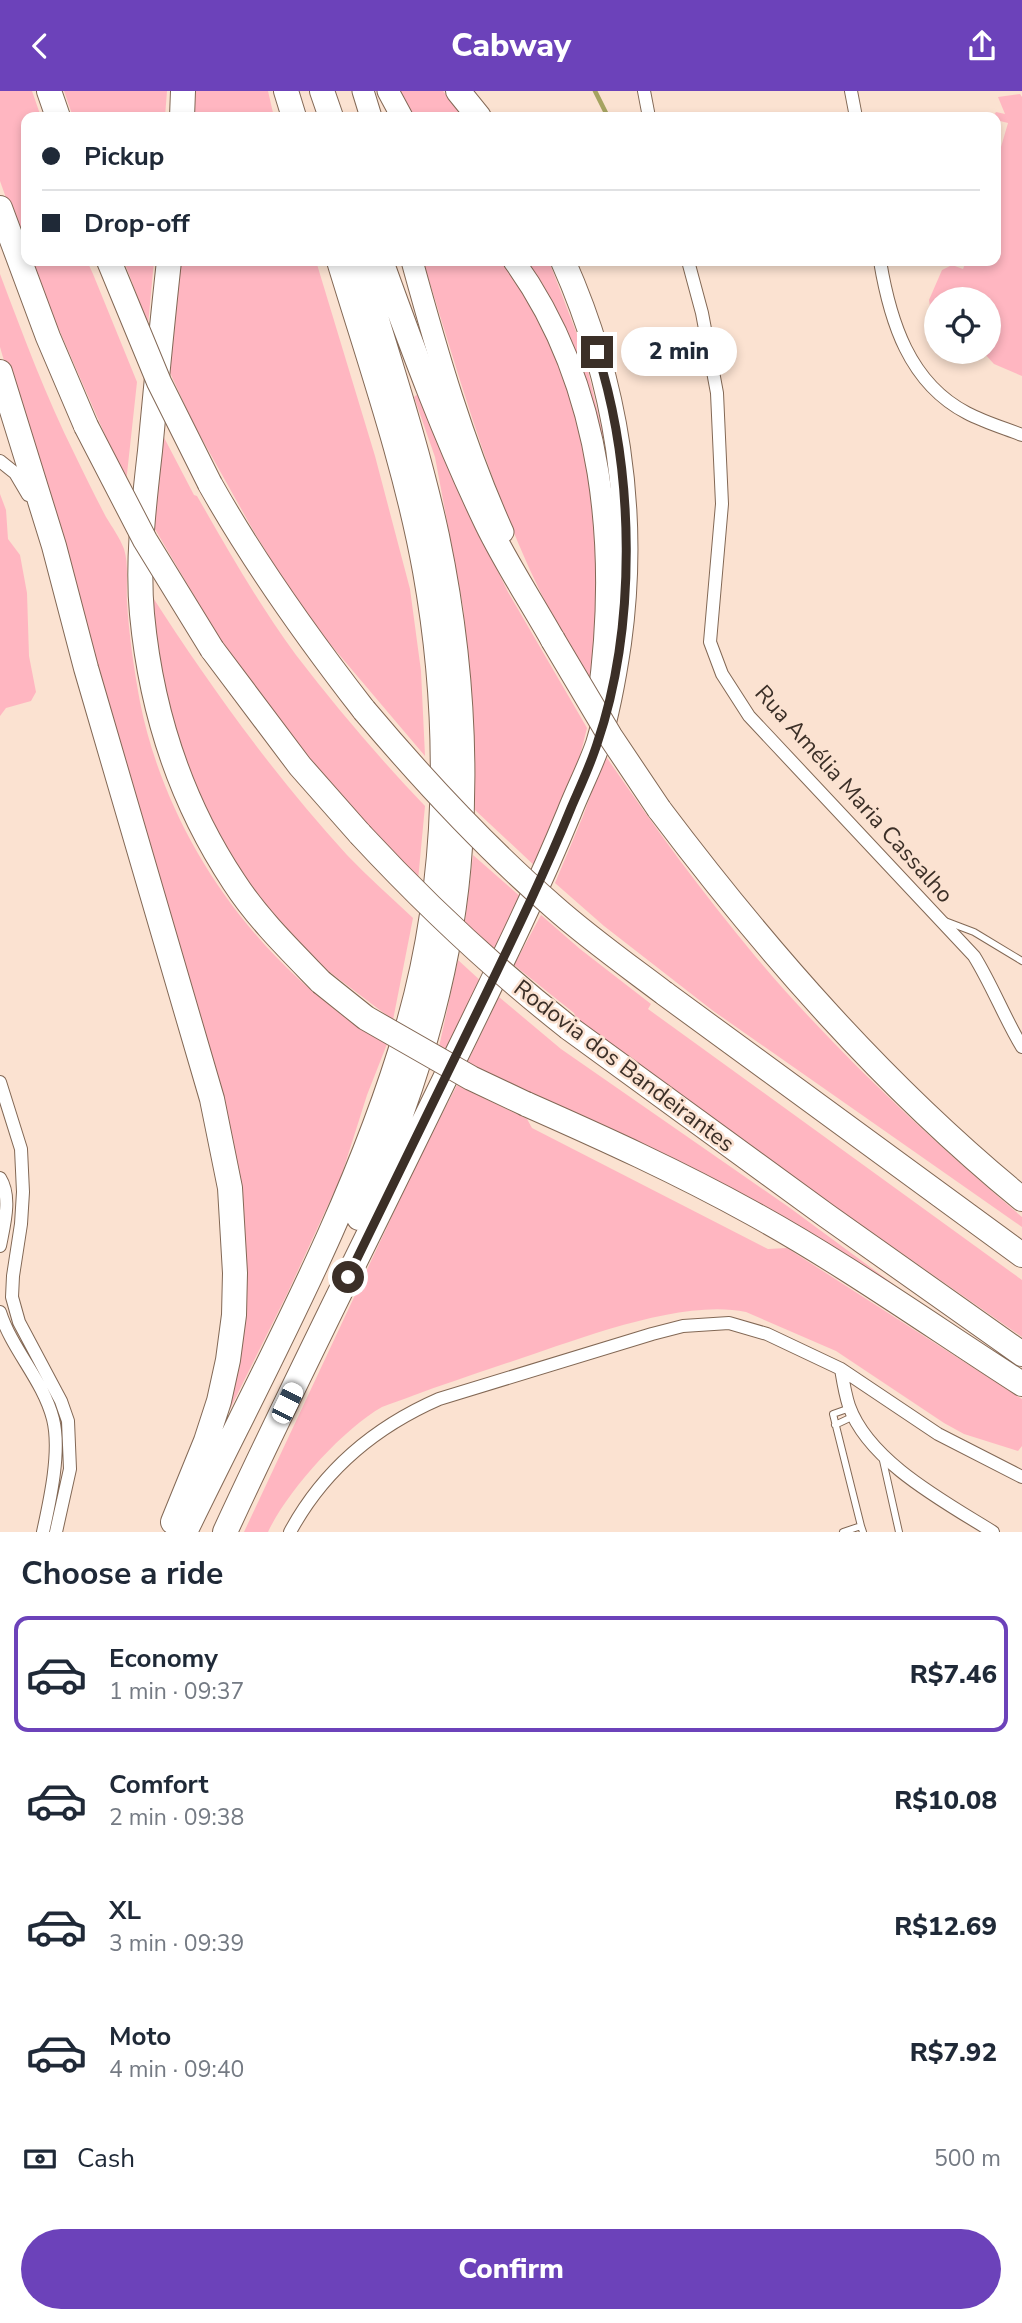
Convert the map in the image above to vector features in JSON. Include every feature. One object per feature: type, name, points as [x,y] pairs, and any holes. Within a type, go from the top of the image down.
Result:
[{"type":"highway","points":[[49,91],[56,112]]},
{"type":"highway","points":[[182,112],[183,91]]},
{"type":"highway","points":[[286,91],[293,112]]},
{"type":"highway","points":[[307,91],[313,112]]},
{"type":"highway","points":[[322,91],[329,112]]},
{"type":"highway","points":[[363,91],[369,112]]},
{"type":"highway","points":[[388,91],[399,112]]},
{"type":"highway","points":[[458,91],[475,112]]},
{"type":"highway","name":"Rodovia dos Bandeirantes","points":[[0,208],[21,264]]},
{"type":"highway","name":"Rodovia dos Bandeirantes","points":[[22,266],[86,426],[145,540],[212,649],[300,766],[360,834],[410,887],[479,953],[569,1028],[807,1202],[1022,1354]]},
{"type":"highway","points":[[110,266],[159,382],[211,484],[264,574],[312,643],[364,710],[453,810],[555,908],[664,993],[1022,1255]]},
{"type":"highway","points":[[169,266],[142,548],[142,614],[161,723],[175,764],[192,809],[235,885],[268,928],[321,982],[366,1018],[460,1072],[666,1168],[754,1214],[817,1251],[1022,1384]]},
{"type":"highway","points":[[185,1532],[307,1280],[366,1147],[408,1027],[436,890],[443,788],[442,739],[439,681],[425,570],[396,454],[340,266]]},
{"type":"highway","points":[[211,1532],[383,1165],[419,1056],[438,982],[460,847],[460,734],[453,635],[446,585],[426,488],[360,266]]},
{"type":"highway","points":[[384,266],[417,361],[460,466],[520,587],[610,736],[660,809],[741,915],[836,1024],[946,1132],[1022,1199]]},
{"type":"highway","points":[[413,266],[442,364],[494,512],[552,638]]},
{"type":"highway","points":[[517,266],[536,294],[570,369],[583,405],[601,489],[607,567],[604,652],[594,726],[572,805]]},
{"type":"highway","points":[[225,1532],[530,906],[597,745],[610,697],[621,624],[626,544],[621,463],[613,414],[596,349],[565,266]]},
{"type":"highway","points":[[0,372],[54,546],[86,668],[212,1098],[230,1188],[235,1273],[234,1315],[228,1360],[206,1441],[169,1532]]},
{"type":"street","points":[[644,91],[648,112]]},
{"type":"street","points":[[851,91],[855,112]]},
{"type":"street","name":"Rua Amélia Maria Cassalho","points":[[689,266],[702,313],[717,393],[722,504],[710,642],[722,674],[749,716],[974,956],[991,983],[1006,1020],[1022,1047]]},
{"type":"street","points":[[881,266],[897,333],[915,368],[937,393],[966,413],[1022,435]]},
{"type":"street","points":[[0,461],[9,466],[21,481],[42,530],[54,546]]},
{"type":"street","points":[[0,1081],[21,1149],[22,1213],[12,1297],[19,1322],[61,1401],[68,1420],[70,1469],[56,1532]]},
{"type":"street","points":[[0,1178],[4,1184],[6,1201],[0,1246]]},
{"type":"street","points":[[0,1312],[6,1332],[42,1394],[53,1419],[55,1445],[43,1532]]},
{"type":"street","points":[[290,1532],[313,1497],[351,1454],[368,1438],[410,1412],[439,1399],[652,1334],[683,1327],[729,1323],[767,1334],[841,1369],[938,1434],[1022,1477]]},
{"type":"street","points":[[841,1369],[852,1412],[881,1454],[912,1480],[993,1532]]},
{"type":"lane","points":[[940,919],[974,932],[1022,961]]},
{"type":"lane","points":[[843,1532],[862,1529],[832,1414],[852,1412]]},
{"type":"lane","points":[[835,1425],[852,1412]]},
{"type":"lane","points":[[881,1454],[899,1532]]},
{"type":"shaded area","points":[[0,91],[32,91],[39,112],[21,112],[21,240],[0,181]]},
{"type":"shaded area","points":[[64,91],[167,91],[165,112],[71,112]]},
{"type":"shaded area","points":[[191,91],[268,91],[273,112],[189,112]]},
{"type":"shaded area","points":[[394,91],[443,91],[461,112],[408,112]]},
{"type":"shaded area","points":[[1020,94],[1022,376],[994,364],[1001,364],[1001,287],[935,287],[942,270],[950,266],[963,269],[964,266],[1001,266],[1001,147],[1008,123],[1001,121],[1001,113],[1005,114],[998,97]]},
{"type":"shaded area","points":[[31,266],[89,266],[93,274],[137,382],[126,483]]},
{"type":"shaded area","points":[[126,266],[154,266],[148,325]]},
{"type":"shaded area","points":[[175,266],[318,266],[375,456],[410,589],[421,671],[425,756],[325,638],[284,581],[193,423],[166,364]]},
{"type":"shaded area","points":[[425,266],[510,266],[568,375],[597,511],[595,686],[553,617],[532,574],[496,487]]},
{"type":"shaded area","points":[[524,266],[551,266],[583,350],[604,438],[598,440]]},
{"type":"shaded area","points":[[0,274],[54,411],[126,555],[129,627],[140,702],[154,754],[173,805],[198,853],[228,899],[262,942],[300,980],[342,1015],[387,1044],[367,1095],[341,1177],[230,1409],[225,1409],[242,1241],[66,574],[0,347]]},
{"type":"shaded area","points":[[418,394],[477,529],[508,592],[587,728],[579,760],[537,868],[475,810],[473,710],[463,607],[435,457],[414,397]]},
{"type":"shaded area","points":[[158,426],[194,495],[282,636],[342,713],[425,806],[418,880],[325,781],[204,618],[203,611],[152,524]]},
{"type":"shaded area","points":[[0,494],[6,510],[8,539],[20,555],[27,593],[29,656],[36,692],[31,701],[6,708],[0,716]]},
{"type":"shaded area","points":[[150,593],[219,695],[293,793],[347,855],[413,918],[393,1020],[319,964],[249,888],[200,802],[165,699]]},
{"type":"shaded area","points":[[605,755],[696,882],[755,956],[817,1025],[883,1092],[1022,1217],[1022,1227],[712,1010],[604,926],[555,883]]},
{"type":"shaded area","points":[[473,855],[523,899],[498,952],[465,922]]},
{"type":"shaded area","points":[[541,915],[651,1004],[648,1009],[1022,1280],[1022,1337],[794,1178],[577,1020],[574,1013],[514,965]]},
{"type":"shaded area","points":[[458,960],[482,982],[448,1052],[439,1047]]},
{"type":"shaded area","points":[[499,997],[561,1049],[790,1208],[904,1292],[813,1237],[536,1095],[467,1063]]},
{"type":"shaded area","points":[[457,1085],[527,1119],[532,1128],[768,1249],[787,1248],[1022,1399],[1022,1446],[1018,1451],[964,1434],[836,1351],[746,1312],[719,1309],[688,1311],[621,1325],[382,1407],[350,1430],[318,1462],[288,1498],[268,1532],[244,1532],[416,1165]]},
{"type":"waterway","points":[[595,91],[606,112]]},
{"type":"route","points":[[348,1277],[530,906],[597,745],[610,697],[625,585],[626,544],[620,451],[597,352]]}]
